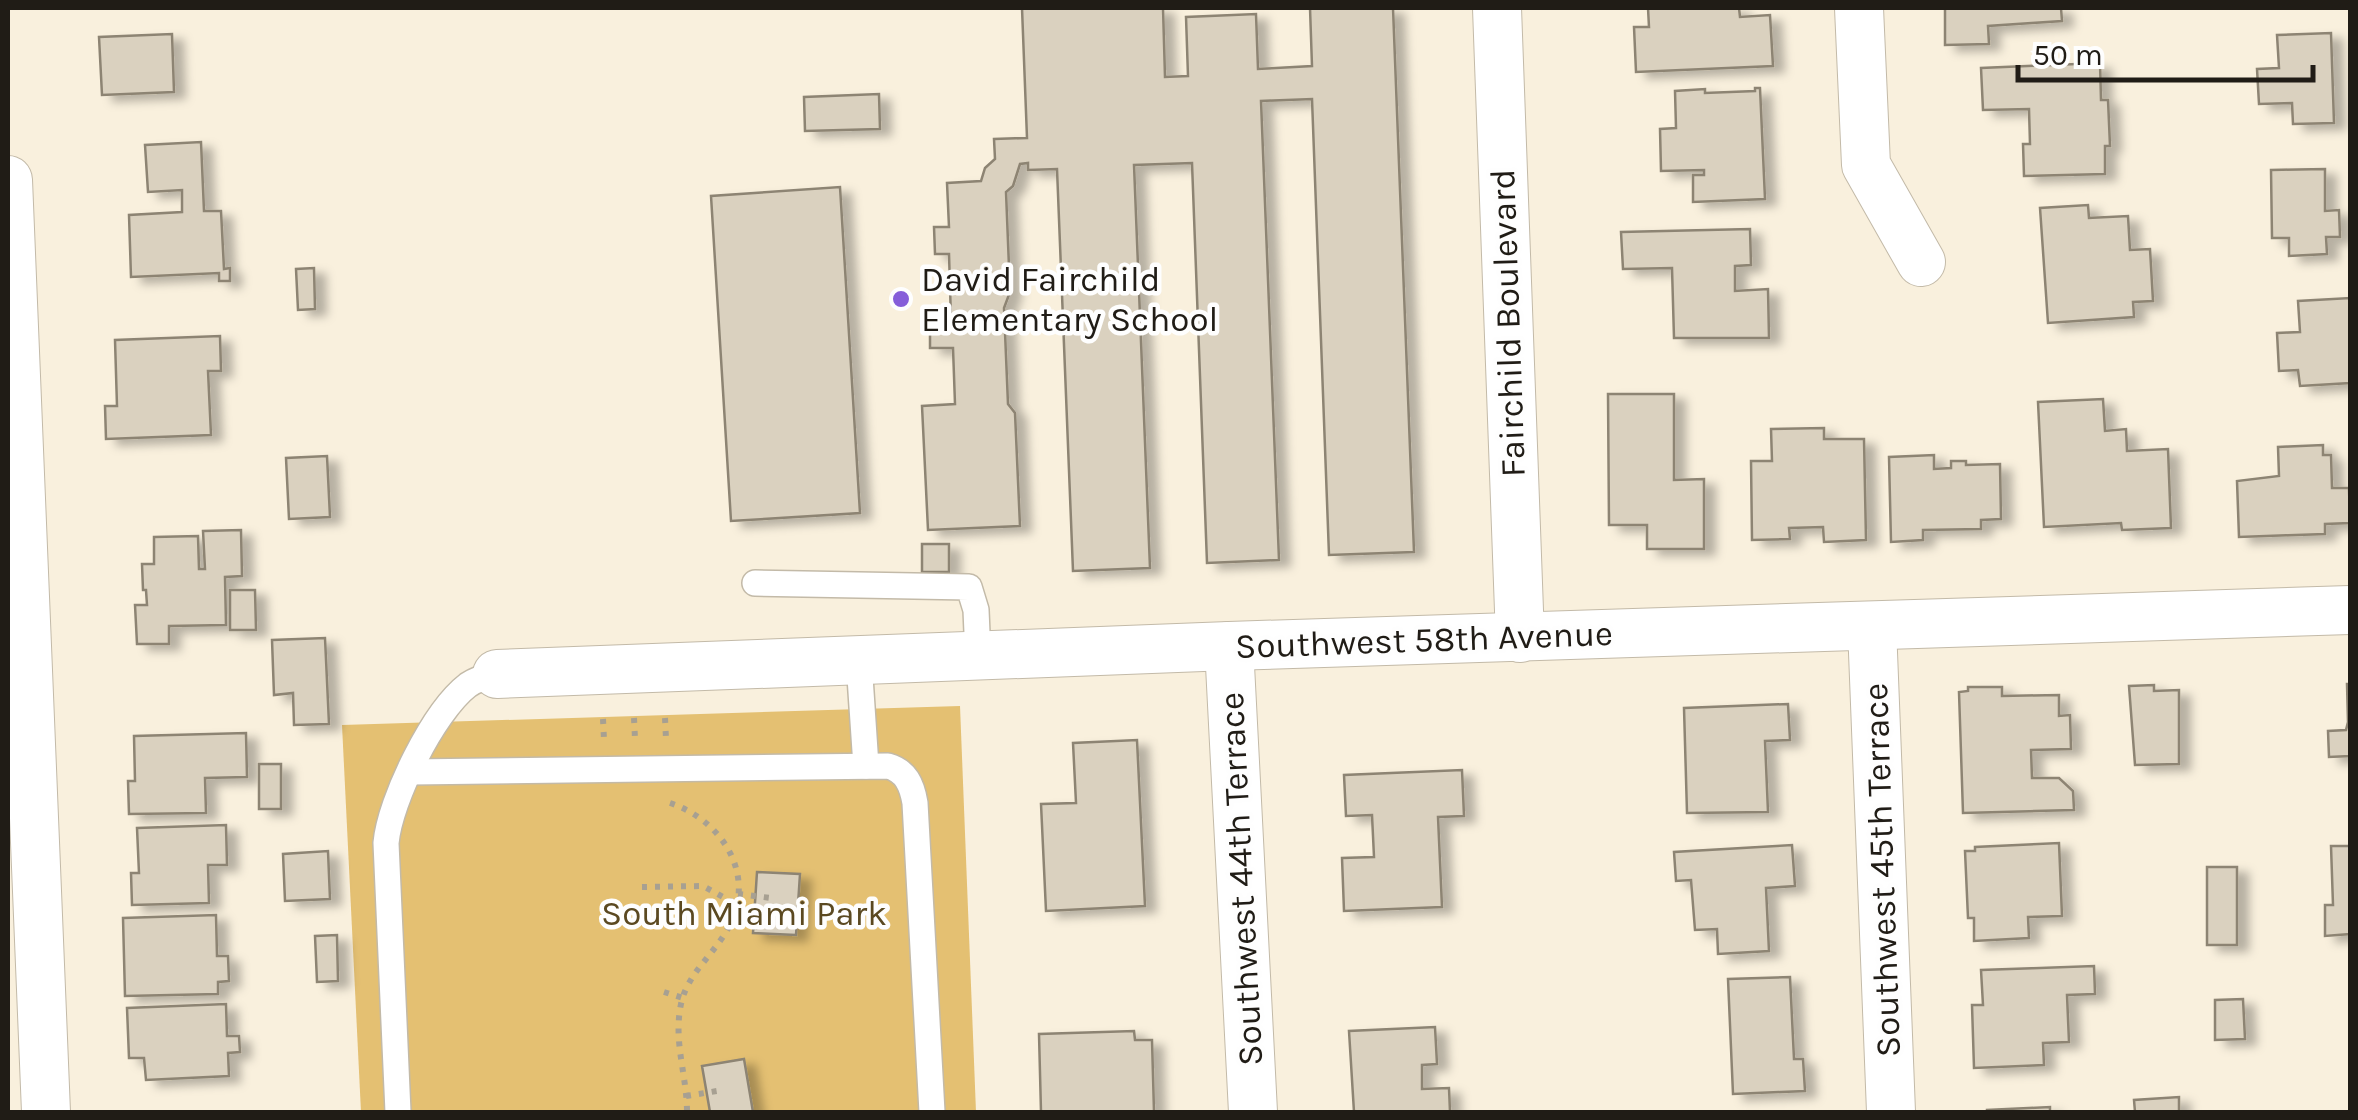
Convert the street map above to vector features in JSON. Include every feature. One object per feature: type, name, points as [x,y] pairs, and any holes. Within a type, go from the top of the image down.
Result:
[{"type":"street","name":"Fairchild Boulevard","points":[[1497,8],[1520,638]]},
{"type":"street","points":[[1859,8],[1866,165],[1920,262]]},
{"type":"street","points":[[8,180],[18,693],[46,1112]]},
{"type":"street","name":"Southwest 58th Avenue","points":[[498,674],[2350,610]]},
{"type":"street","name":"Southwest 45th Terrace","points":[[1872,627],[1891,1112]]},
{"type":"street","name":"Southwest 44th Terrace","points":[[1229,646],[1253,1112]]},
{"type":"lane","points":[[756,583],[969,586],[976,610],[978,656]]},
{"type":"lane","points":[[859,662],[866,766]]},
{"type":"lane","points":[[398,1112],[388,822],[428,737],[456,697],[482,677],[498,674]]},
{"type":"lane","points":[[410,772],[866,766],[898,769],[913,791],[932,1112]]},
{"type":"path","points":[[658,800],[693,812],[719,833],[732,858],[738,894],[726,932],[696,970],[683,998],[678,1050],[688,1112]]},
{"type":"path","points":[[642,887],[703,886],[736,904]]},
{"type":"path","points":[[738,894],[770,898]]},
{"type":"path","points":[[664,992],[683,998]]},
{"type":"path","points":[[666,1052],[678,1050]]},
{"type":"path","points":[[686,1096],[724,1090]]},
{"type":"green space","name":"South Miami Park","points":[[960,706],[976,1112],[361,1112],[342,725]]},
{"type":"building","name":"David Fairchild Elementary School","points":[[1022,8],[1163,8],[1165,77],[1188,76],[1186,17],[1256,14],[1258,69],[1312,66],[1310,8],[1393,8],[1414,552],[1329,555],[1312,99],[1261,101],[1279,560],[1207,563],[1192,163],[1134,165],[1150,568],[1073,571],[1057,169],[1028,170],[1028,163],[1020,164],[1013,186],[1006,192],[1010,292],[1004,308],[1008,404],[1015,413],[1020,526],[928,530],[922,406],[955,404],[953,348],[930,348],[930,321],[951,320],[949,254],[935,254],[934,227],[949,227],[947,183],[981,181],[985,168],[995,159],[994,139],[1027,138]]},
{"type":"building","points":[[1648,8],[1739,8],[1740,17],[1770,15],[1773,66],[1636,72],[1634,27],[1649,27]]},
{"type":"building","points":[[1945,8],[2061,8],[2062,21],[1988,26],[1989,44],[1945,45]]},
{"type":"building","points":[[2331,33],[2334,123],[2293,124],[2292,103],[2259,104],[2257,69],[2279,68],[2277,35]]},
{"type":"building","points":[[172,34],[174,92],[102,95],[99,37]]},
{"type":"building","points":[[2100,63],[2101,100],[2108,100],[2110,146],[2105,146],[2105,174],[2024,176],[2023,144],[2030,144],[2029,109],[1983,110],[1981,68]]},
{"type":"building","points":[[1760,88],[1765,199],[1693,202],[1693,175],[1704,175],[1704,170],[1661,171],[1660,129],[1676,128],[1675,91],[1705,89],[1705,93]]},
{"type":"building","points":[[879,94],[880,129],[805,131],[804,97]]},
{"type":"building","points":[[201,142],[204,211],[221,211],[224,269],[230,268],[230,281],[219,281],[219,273],[131,277],[129,215],[182,212],[182,190],[148,192],[145,145]]},
{"type":"building","points":[[2325,169],[2325,211],[2339,210],[2340,237],[2326,237],[2327,254],[2289,256],[2289,238],[2272,238],[2271,170]]},
{"type":"building","points":[[840,187],[860,513],[731,521],[711,196]]},
{"type":"building","points":[[2088,205],[2089,218],[2128,216],[2130,250],[2150,249],[2153,301],[2133,302],[2134,317],[2048,323],[2040,208]]},
{"type":"building","points":[[1750,229],[1751,265],[1735,266],[1735,291],[1768,289],[1769,338],[1674,338],[1672,268],[1623,269],[1621,232]]},
{"type":"building","points":[[314,268],[315,309],[298,310],[296,269]]},
{"type":"building","points":[[2350,298],[2350,383],[2300,386],[2298,370],[2279,371],[2277,333],[2300,332],[2298,301]]},
{"type":"building","points":[[220,336],[221,371],[208,371],[211,435],[106,439],[105,406],[117,406],[115,340]]},
{"type":"building","points":[[1608,394],[1674,394],[1674,480],[1704,479],[1704,549],[1647,549],[1647,525],[1609,525]]},
{"type":"building","points":[[2103,399],[2105,431],[2126,429],[2127,451],[2168,449],[2171,528],[2122,530],[2121,523],[2044,527],[2038,402]]},
{"type":"building","points":[[1824,428],[1824,439],[1864,439],[1866,540],[1824,542],[1823,527],[1789,528],[1790,539],[1752,540],[1751,461],[1772,461],[1771,429]]},
{"type":"building","points":[[2323,445],[2323,455],[2331,455],[2332,488],[2349,488],[2350,523],[2325,524],[2325,534],[2239,537],[2237,481],[2279,476],[2278,447]]},
{"type":"building","points":[[1934,455],[1934,469],[1951,468],[1951,461],[1966,461],[1966,465],[2000,464],[2001,519],[1981,520],[1981,529],[1923,530],[1923,540],[1891,542],[1889,457]]},
{"type":"building","points":[[327,456],[330,517],[289,519],[286,458]]},
{"type":"building","points":[[241,530],[242,576],[225,577],[226,625],[169,626],[169,644],[137,644],[135,605],[147,605],[142,564],[154,564],[154,537],[198,536],[199,569],[205,569],[203,531]]},
{"type":"building","points":[[922,544],[949,544],[949,572],[922,572]]},
{"type":"building","points":[[230,590],[255,590],[256,630],[230,630]]},
{"type":"building","points":[[325,638],[329,724],[294,725],[293,693],[274,695],[272,640]]},
{"type":"building","points":[[2347,684],[2350,756],[2329,757],[2328,731],[2346,730],[2348,722]]},
{"type":"building","points":[[2154,685],[2154,691],[2179,690],[2179,764],[2135,765],[2129,686]]},
{"type":"building","points":[[1968,687],[2002,687],[2002,696],[2059,695],[2059,716],[2070,715],[2071,749],[2031,750],[2032,778],[2059,778],[2073,791],[2074,810],[1963,813],[1959,692],[1968,691]]},
{"type":"building","points":[[1788,704],[1790,740],[1765,741],[1768,812],[1687,813],[1684,708]]},
{"type":"building","points":[[246,733],[247,777],[205,778],[206,813],[129,814],[128,781],[135,781],[134,736]]},
{"type":"building","points":[[1137,740],[1145,906],[1046,911],[1041,804],[1076,803],[1073,743]]},
{"type":"building","points":[[259,764],[281,764],[281,809],[259,809]]},
{"type":"building","points":[[1462,770],[1464,816],[1438,817],[1442,907],[1344,911],[1342,858],[1374,857],[1372,815],[1346,816],[1344,775]]},
{"type":"building","points":[[226,825],[227,865],[208,865],[209,903],[132,905],[131,873],[139,873],[137,828]]},
{"type":"building","points":[[2059,843],[2062,916],[2028,917],[2029,938],[1974,941],[1974,918],[1968,918],[1965,851],[1975,851],[1975,847]]},
{"type":"building","points":[[1792,845],[1795,886],[1766,888],[1769,951],[1718,954],[1717,929],[1695,930],[1691,880],[1676,881],[1674,852]]},
{"type":"building","points":[[2331,846],[2350,846],[2350,934],[2325,936],[2325,905],[2333,905]]},
{"type":"building","points":[[328,851],[330,899],[285,901],[283,854]]},
{"type":"building","points":[[2207,867],[2237,867],[2237,945],[2207,945]]},
{"type":"building","points":[[757,872],[800,874],[796,935],[753,933]]},
{"type":"building","points":[[216,915],[217,956],[228,956],[229,981],[218,982],[218,994],[125,996],[123,918]]},
{"type":"building","points":[[337,935],[338,981],[317,982],[315,936]]},
{"type":"building","points":[[2094,966],[2095,994],[2067,995],[2069,1042],[2043,1043],[2044,1065],[1974,1068],[1972,1005],[1983,1005],[1981,970]]},
{"type":"building","points":[[1790,977],[1794,1059],[1803,1059],[1805,1091],[1733,1094],[1728,979]]},
{"type":"building","points":[[2243,999],[2245,1039],[2215,1040],[2215,1000]]},
{"type":"building","points":[[226,1004],[227,1036],[239,1036],[240,1052],[228,1053],[229,1076],[146,1080],[144,1058],[129,1058],[127,1008]]},
{"type":"building","points":[[1435,1027],[1437,1064],[1422,1065],[1422,1089],[1449,1088],[1450,1112],[1354,1112],[1349,1031]]},
{"type":"building","points":[[1134,1031],[1135,1040],[1152,1040],[1154,1112],[1041,1112],[1039,1034]]},
{"type":"building","points":[[744,1059],[753,1112],[710,1112],[702,1066]]},
{"type":"building","points":[[2179,1097],[2179,1112],[2135,1112],[2134,1100]]},
{"type":"building","points":[[2050,1107],[2050,1112],[1987,1112],[1987,1110]]},
{"type":"place","name":"David Fairchild Elementary School","points":[[901,299]]}]
